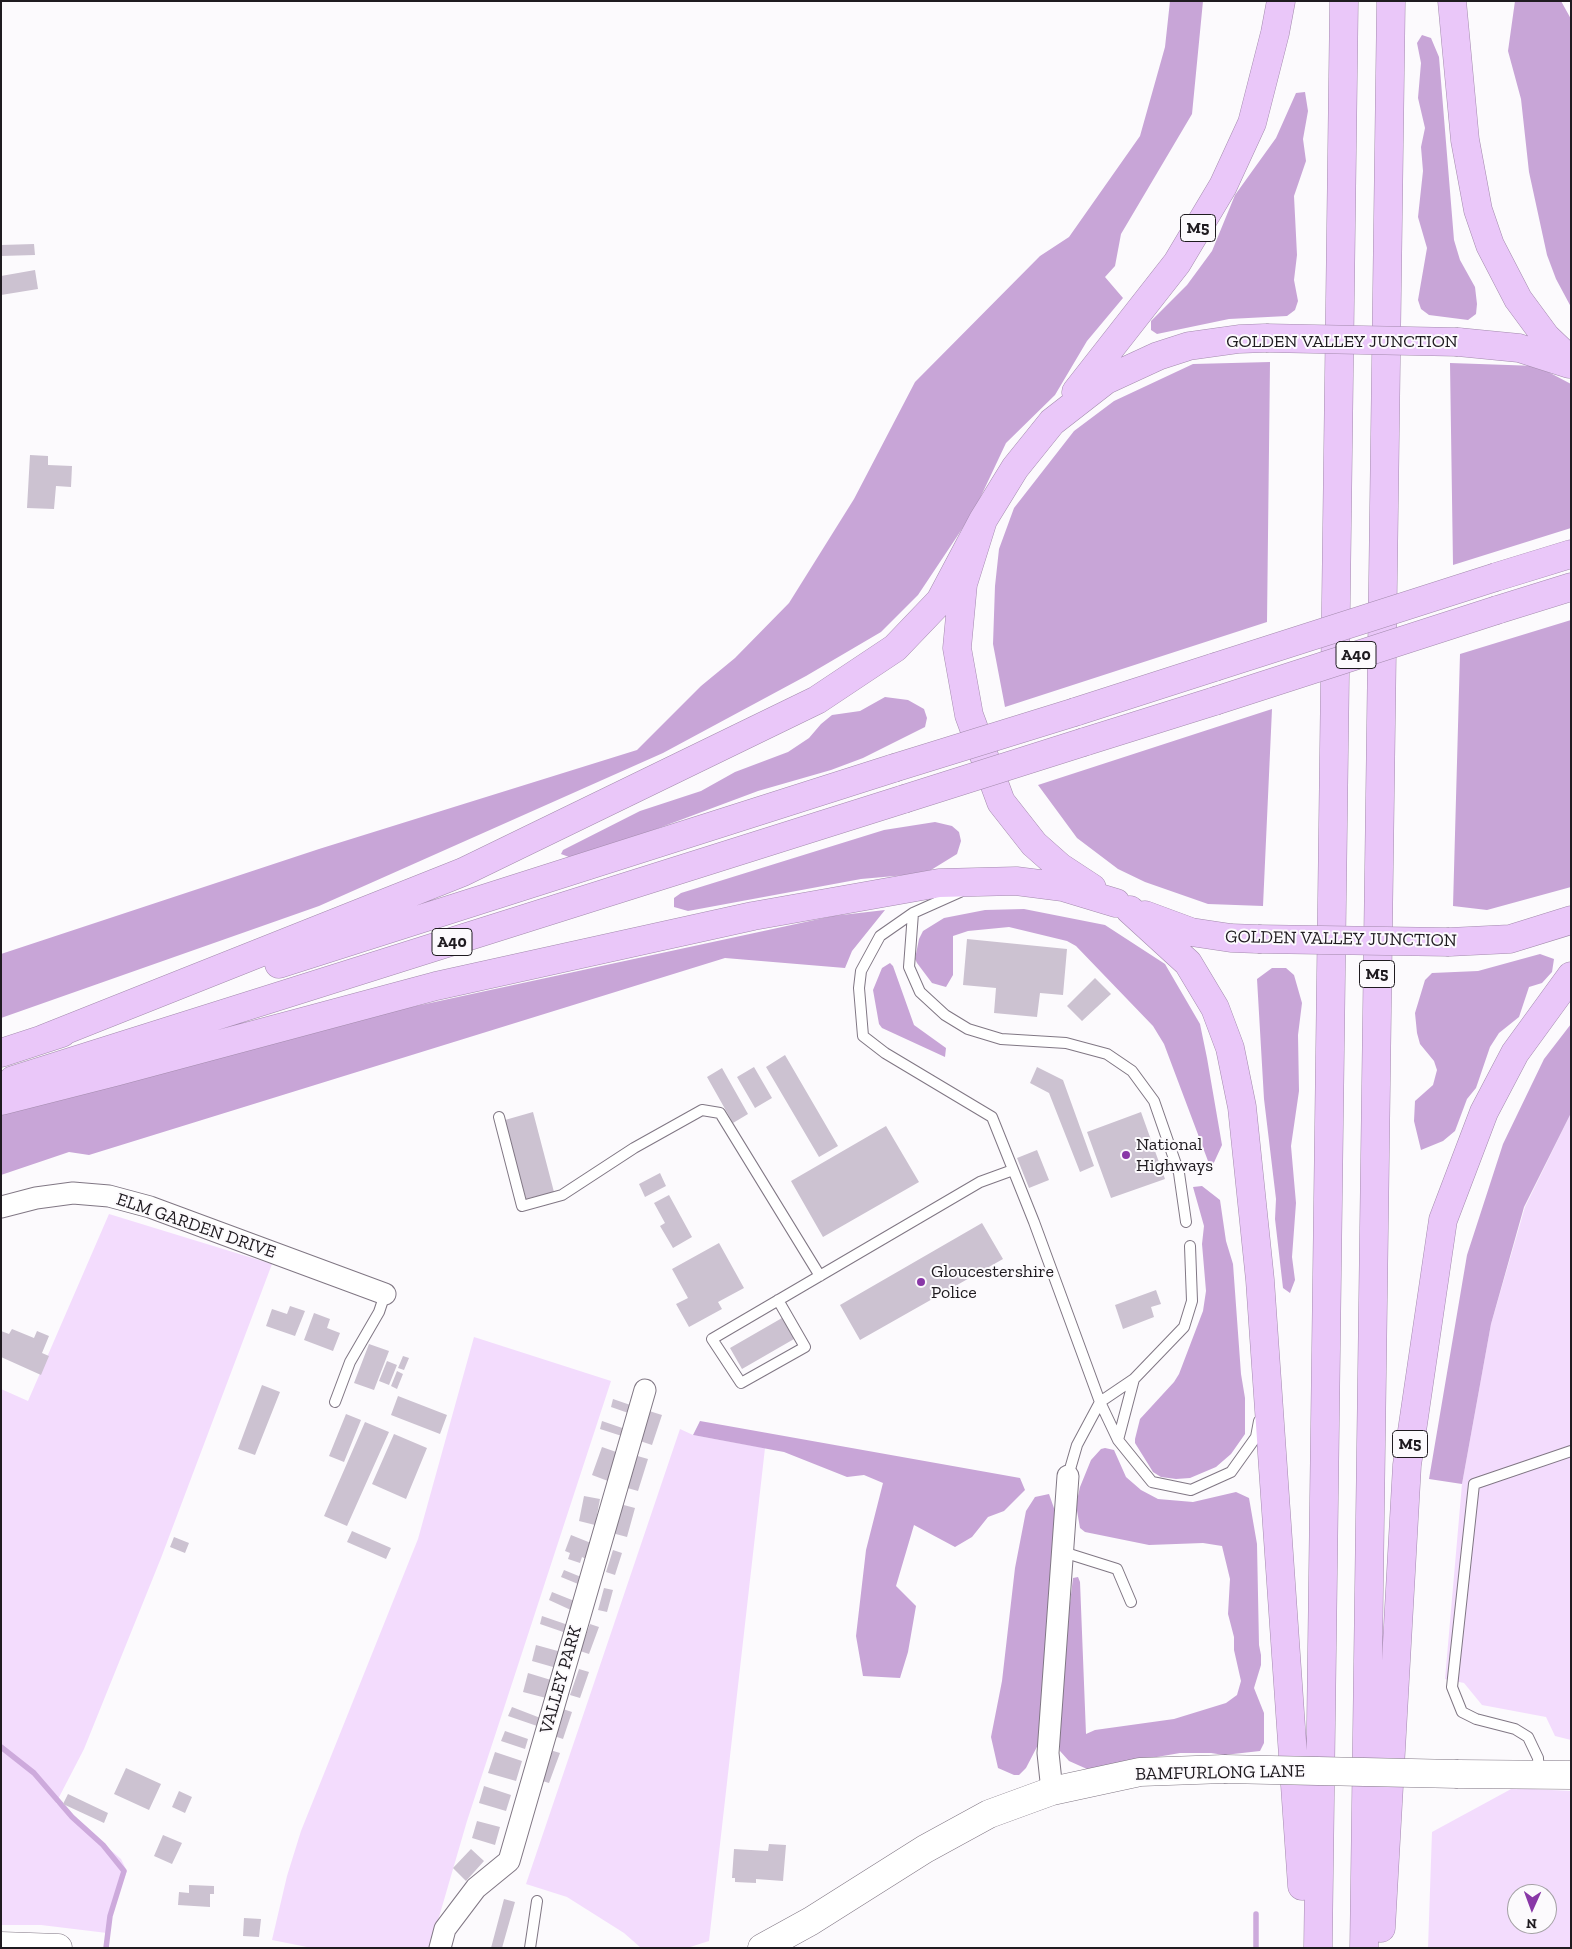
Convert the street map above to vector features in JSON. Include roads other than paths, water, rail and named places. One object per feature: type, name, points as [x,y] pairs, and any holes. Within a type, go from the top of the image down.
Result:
[{"type":"highway","name":"M5","points":[[1052,422],[1177,263],[1224,186],[1252,123],[1275,33],[1280,1]]},
{"type":"highway","points":[[1318,1948],[1344,1]]},
{"type":"highway","name":"M5","points":[[1364,1948],[1391,1]]},
{"type":"highway","points":[[1452,1],[1465,140],[1478,210],[1504,276],[1518,299],[1546,337],[1571,363]]},
{"type":"highway","name":"GOLDEN VALLEY JUNCTION","points":[[1571,363],[1519,348],[1458,342],[1266,338],[1214,341],[1158,356],[1106,380],[1052,422],[1015,468],[983,520],[963,584],[957,648],[969,715],[1001,802],[1034,844],[1060,867],[1123,906],[1191,932],[1231,938],[1258,939],[1450,942],[1510,939],[1571,920]]},
{"type":"highway","points":[[43,1039],[463,872],[817,700],[895,648],[940,601],[983,520]]},
{"type":"highway","name":"A40","points":[[1,1053],[1571,554]]},
{"type":"highway","name":"A40","points":[[1,1084],[1214,701],[1571,586]]},
{"type":"highway","points":[[1,1101],[125,1070],[436,986],[753,916],[939,883],[1016,882],[1063,887],[1123,906],[1188,963],[1215,1008],[1230,1048],[1242,1107],[1260,1280],[1306,1948]]},
{"type":"highway","name":"M5","points":[[1380,1948],[1407,1465],[1443,1220],[1484,1112],[1515,1053],[1571,976]]},
{"type":"street","name":"ELM GARDEN DRIVE","points":[[1,1207],[36,1198],[73,1194],[109,1196],[150,1207],[385,1294]]},
{"type":"street","name":"VALLEY PARK","points":[[440,1948],[445,1929],[476,1888],[509,1861],[646,1390]]},
{"type":"street","points":[[1052,1791],[1048,1753],[1068,1476]]},
{"type":"street","name":"BAMFURLONG LANE","points":[[762,1948],[811,1922],[925,1849],[981,1819],[1052,1791],[1140,1772],[1224,1769],[1571,1775]]},
{"type":"street","points":[[1,1946],[58,1948]]},
{"type":"lane","points":[[1016,882],[954,893],[913,913],[880,936],[861,971],[859,988],[863,1036],[885,1053],[992,1117],[1100,1402],[1118,1440],[1152,1482],[1191,1490],[1231,1472],[1256,1437],[1267,1376]]},
{"type":"lane","points":[[913,913],[909,968],[920,992],[945,1015],[968,1029],[1001,1039],[1066,1043],[1107,1054],[1132,1071],[1154,1101],[1179,1173],[1186,1222]]},
{"type":"lane","points":[[499,1116],[522,1206],[562,1195],[634,1148],[702,1110],[720,1113],[820,1276]]},
{"type":"lane","points":[[778,1300],[804,1347],[741,1383],[712,1339],[778,1300],[980,1182],[1013,1170]]},
{"type":"lane","points":[[1068,1476],[1078,1445],[1100,1402],[1134,1379],[1184,1327],[1192,1300],[1190,1246]]},
{"type":"lane","points":[[335,1402],[350,1362],[379,1312],[385,1294]]},
{"type":"lane","points":[[1118,1440],[1134,1379]]},
{"type":"lane","points":[[1539,1775],[1538,1758],[1528,1737],[1515,1729],[1476,1719],[1462,1712],[1452,1686],[1474,1484],[1571,1451]]},
{"type":"lane","points":[[1063,1552],[1117,1569],[1131,1602]]},
{"type":"lane","points":[[530,1948],[537,1900]]},
{"type":"waterway","points":[[1,1747],[34,1773],[72,1817],[103,1845],[124,1871],[110,1916],[106,1948]]},
{"type":"waterway","points":[[1256,1914],[1256,1948]]},
{"type":"place","name":"National Highways","points":[[1126,1155]]},
{"type":"place","name":"Gloucestershire Police","points":[[921,1282]]}]
